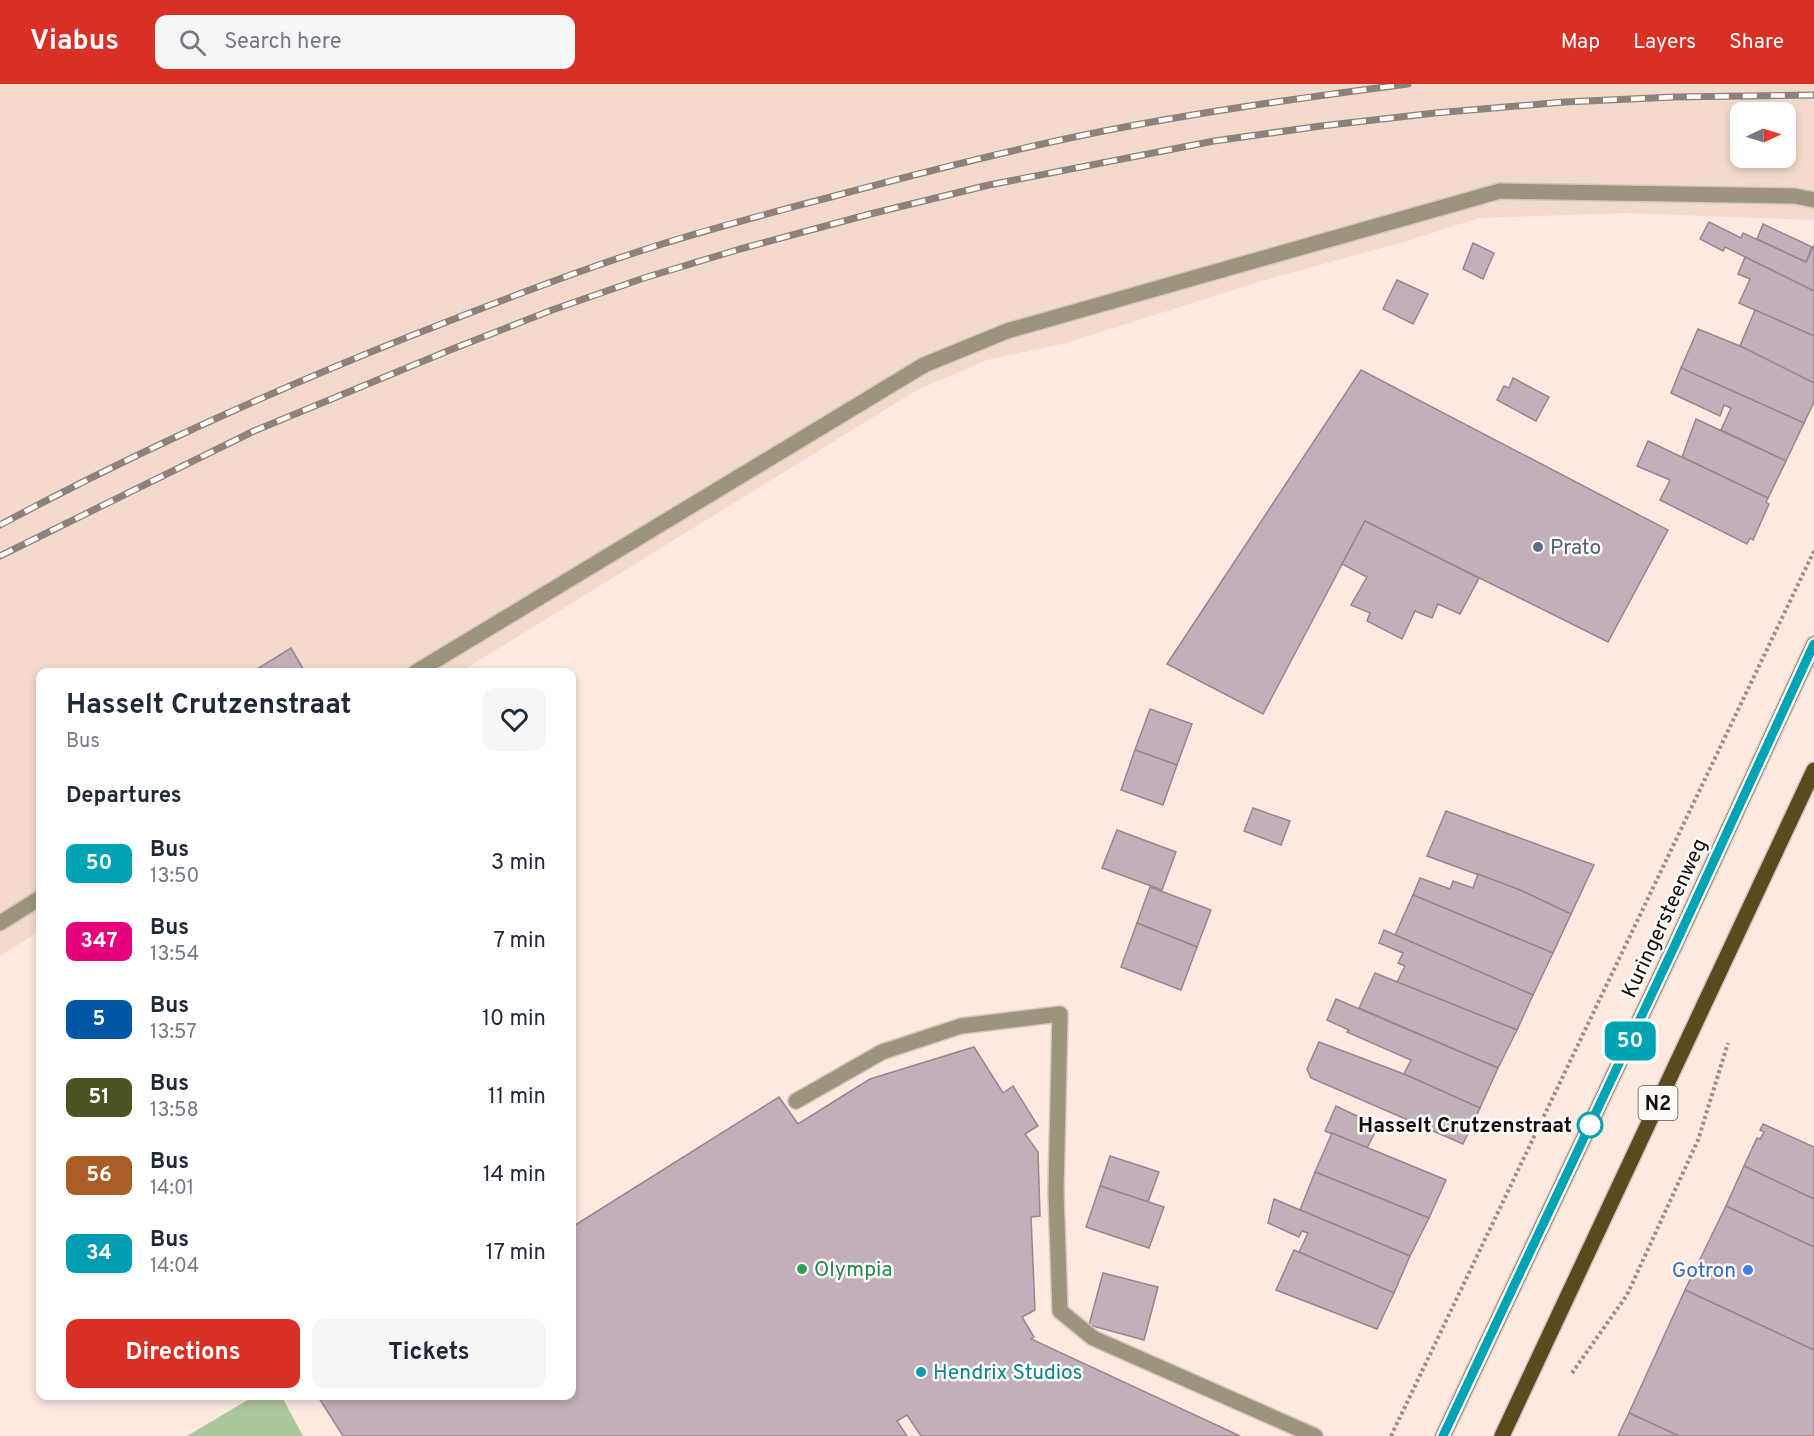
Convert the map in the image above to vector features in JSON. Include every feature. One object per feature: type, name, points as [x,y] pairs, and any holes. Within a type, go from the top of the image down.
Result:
[{"type":"main road","name":"Kuringersteenweg","points":[[1443,1436],[1675,945],[1814,644]]},
{"type":"main road","name":"N2","points":[[1502,1436],[1814,770]]},
{"type":"lane","points":[[423,668],[924,365],[1007,331],[1500,191],[1795,196],[1814,200]]},
{"type":"lane","points":[[0,923],[36,900]]},
{"type":"lane","points":[[796,1101],[882,1052],[950,1029],[1060,1014],[1056,1192],[1060,1311],[1093,1338],[1315,1436]]},
{"type":"path","points":[[1391,1436],[1814,550]]},
{"type":"path","points":[[1570,1376],[1627,1295],[1698,1140],[1730,1037]]},
{"type":"shaded area","points":[[0,84],[1814,84],[1814,220],[1627,213],[1479,218],[1400,243],[1268,279],[1066,343],[987,360],[917,390],[466,668],[36,668],[36,934],[0,956]]},
{"type":"green space","points":[[248,1400],[284,1400],[303,1436],[187,1436]]},
{"type":"building","points":[[1709,222],[1741,238],[1743,233],[1806,262],[1814,245],[1814,291],[1725,247],[1723,251],[1700,239]]},
{"type":"building","points":[[1763,224],[1812,247],[1806,262],[1757,239]]},
{"type":"building","points":[[1473,243],[1494,253],[1483,279],[1463,269]]},
{"type":"building","points":[[1745,257],[1814,291],[1814,336],[1739,303],[1750,279],[1738,274]]},
{"type":"building","points":[[1397,280],[1428,294],[1413,324],[1383,309]]},
{"type":"building","points":[[1755,310],[1814,336],[1814,383],[1740,346]]},
{"type":"building","points":[[1698,329],[1740,346],[1814,383],[1814,402],[1804,423],[1681,368]]},
{"type":"building","points":[[1681,368],[1804,423],[1786,461],[1721,430],[1731,408],[1724,405],[1720,416],[1671,393]]},
{"type":"building","name":"Prato","points":[[1361,370],[1668,530],[1608,642],[1365,521],[1263,714],[1167,664]]},
{"type":"building","points":[[1513,378],[1549,397],[1536,421],[1497,400],[1504,386],[1509,388]]},
{"type":"building","points":[[1696,419],[1786,461],[1768,498],[1682,457]]},
{"type":"building","points":[[1648,441],[1768,498],[1766,502],[1769,504],[1753,540],[1750,538],[1747,544],[1660,500],[1670,480],[1637,466]]},
{"type":"building","points":[[1365,521],[1479,578],[1460,614],[1438,604],[1432,618],[1415,611],[1402,639],[1367,621],[1370,613],[1351,605],[1367,577],[1342,564]]},
{"type":"building","points":[[291,648],[303,668],[258,668]]},
{"type":"building","points":[[1150,709],[1192,724],[1177,765],[1135,750]]},
{"type":"building","points":[[1135,750],[1177,765],[1163,805],[1121,790]]},
{"type":"building","points":[[1253,808],[1290,821],[1281,845],[1244,831]]},
{"type":"building","points":[[1446,811],[1594,865],[1571,914],[1520,890],[1427,856]]},
{"type":"building","points":[[1117,830],[1176,852],[1162,890],[1102,868]]},
{"type":"building","points":[[1478,874],[1520,890],[1571,914],[1553,953],[1413,895],[1420,878],[1450,889],[1453,881],[1473,888]]},
{"type":"building","points":[[1150,887],[1211,910],[1197,947],[1137,923]]},
{"type":"building","points":[[1413,895],[1553,953],[1533,995],[1395,935]]},
{"type":"building","points":[[1137,923],[1197,947],[1181,990],[1121,967]]},
{"type":"building","points":[[1384,930],[1533,995],[1517,1030],[1397,982],[1405,966],[1398,963],[1403,953],[1379,943]]},
{"type":"building","points":[[1375,973],[1517,1030],[1498,1068],[1359,1008]]},
{"type":"building","points":[[1336,999],[1498,1068],[1480,1108],[1404,1074],[1411,1060],[1347,1032],[1349,1030],[1327,1020]]},
{"type":"building","points":[[1319,1042],[1404,1074],[1480,1108],[1463,1144],[1311,1078],[1307,1069]]},
{"type":"building","name":"Olympia","points":[[974,1047],[1003,1093],[1013,1086],[1038,1126],[1025,1134],[1038,1152],[1040,1216],[1031,1217],[1035,1310],[1022,1317],[1034,1337],[1031,1339],[1240,1436],[921,1436],[907,1415],[897,1421],[907,1436],[343,1436],[320,1400],[576,1400],[576,1224],[779,1097],[798,1124],[870,1079]]},
{"type":"building","points":[[1336,1106],[1378,1126],[1367,1148],[1325,1131]]},
{"type":"building","points":[[1763,1124],[1814,1147],[1814,1199],[1744,1166],[1757,1138],[1760,1139],[1764,1132],[1760,1130]]},
{"type":"building","points":[[1332,1133],[1446,1180],[1429,1218],[1315,1172]]},
{"type":"building","points":[[1110,1156],[1159,1172],[1148,1202],[1100,1186]]},
{"type":"building","points":[[1744,1166],[1814,1199],[1814,1247],[1726,1206]]},
{"type":"building","points":[[1315,1172],[1429,1218],[1410,1256],[1300,1210]]},
{"type":"building","points":[[1100,1186],[1164,1207],[1149,1248],[1086,1227]]},
{"type":"building","points":[[1274,1199],[1410,1256],[1394,1293],[1299,1252],[1308,1233],[1302,1231],[1299,1237],[1268,1223]]},
{"type":"building","points":[[1726,1206],[1814,1247],[1814,1350],[1685,1290]]},
{"type":"building","points":[[1294,1250],[1394,1293],[1377,1329],[1276,1290]]},
{"type":"building","points":[[1103,1273],[1158,1287],[1144,1340],[1089,1325]]},
{"type":"building","points":[[1685,1290],[1814,1350],[1814,1436],[1679,1436],[1629,1413]]},
{"type":"building","points":[[1629,1413],[1679,1436],[1618,1436]]},
{"type":"railway","points":[[0,525],[152,448],[308,378],[524,292],[662,244],[900,179],[1053,142],[1205,113],[1408,84]]},
{"type":"railway","points":[[0,556],[254,431],[450,350],[552,310],[644,278],[870,214],[989,185],[1214,141],[1321,126],[1565,102],[1674,97],[1814,95]]},
{"type":"bus line","name":"50","points":[[1443,1436],[1675,945],[1814,644]]},
{"type":"place","name":"Prato","points":[[1538,547]]},
{"type":"place","name":"Hasselt Crutzenstraat","points":[[1590,1125]]},
{"type":"place","name":"Olympia","points":[[802,1269]]},
{"type":"place","name":"Gotron","points":[[1748,1270]]},
{"type":"place","name":"Hendrix Studios","points":[[921,1372]]}]
